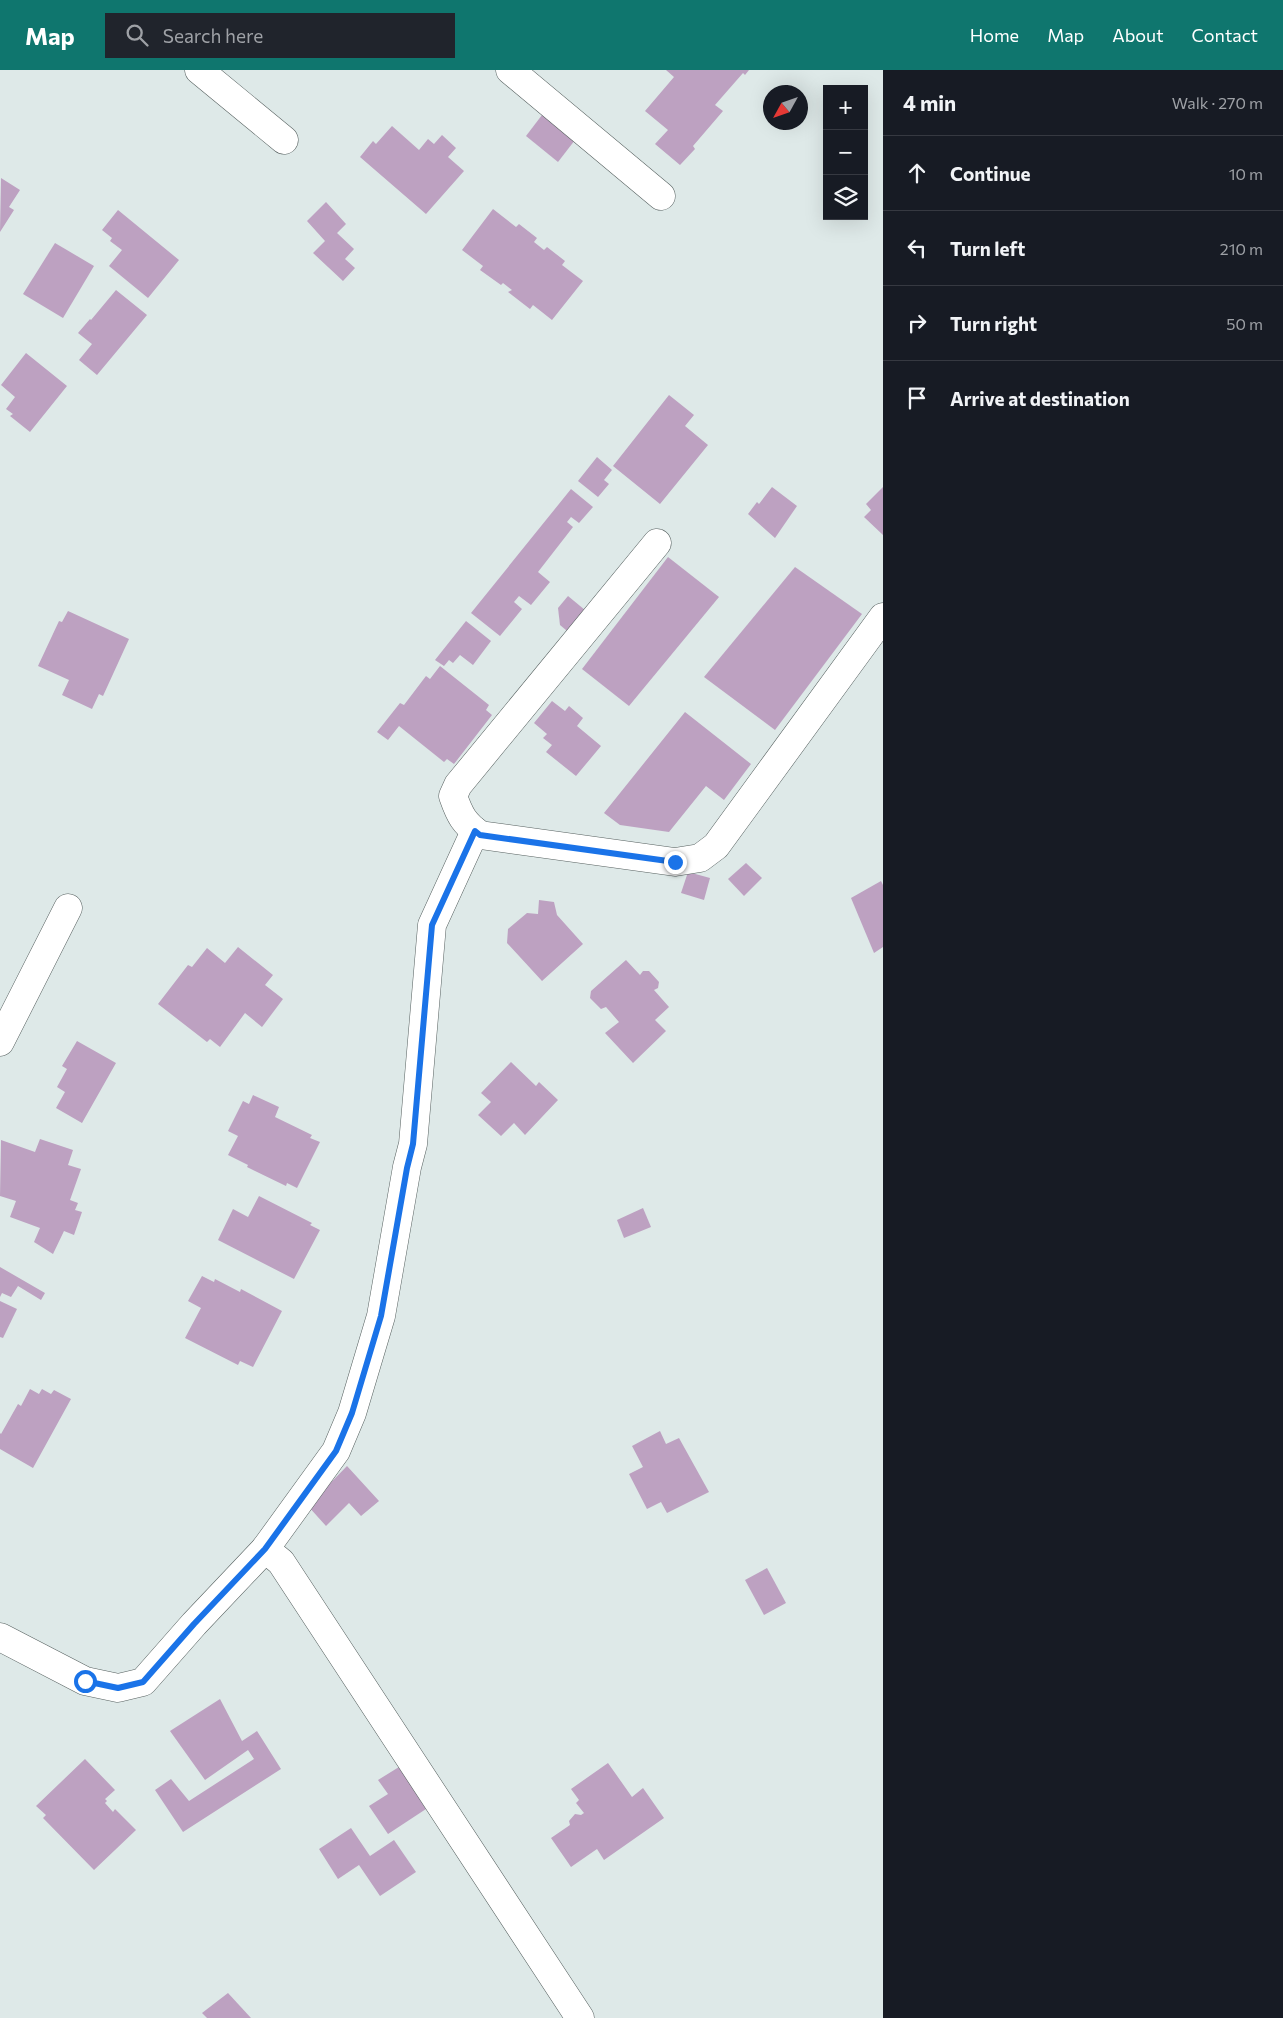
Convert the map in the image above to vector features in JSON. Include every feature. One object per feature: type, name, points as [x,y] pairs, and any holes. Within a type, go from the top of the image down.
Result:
[{"type":"street","points":[[199,70],[284,140]]},
{"type":"street","points":[[510,70],[661,196]]},
{"type":"street","points":[[657,542],[458,785],[453,796],[458,810],[464,822],[480,835],[675,862],[700,858],[716,846],[883,617]]},
{"type":"street","points":[[0,1637],[85,1681],[118,1688],[143,1682],[194,1624],[265,1549],[336,1451],[352,1413],[381,1316],[407,1168],[413,1144],[432,925],[475,831]]},
{"type":"street","points":[[0,1042],[68,908]]},
{"type":"street","points":[[265,1549],[281,1562],[580,2018]]},
{"type":"building","points":[[666,70],[749,70],[745,75],[743,73],[715,105],[723,111],[693,146],[695,149],[680,165],[655,144],[668,130],[645,111],[674,77]]},
{"type":"building","points":[[542,115],[575,140],[558,162],[526,136]]},
{"type":"building","points":[[392,126],[419,150],[428,139],[434,144],[442,135],[456,148],[448,157],[464,171],[426,214],[360,157],[373,141],[376,144]]},
{"type":"building","points":[[1,178],[20,190],[9,207],[14,210],[0,232]]},
{"type":"building","points":[[326,202],[346,224],[337,233],[354,249],[345,259],[355,268],[343,281],[313,253],[325,241],[307,221]]},
{"type":"building","points":[[493,209],[516,227],[519,224],[537,238],[534,242],[544,250],[547,247],[565,261],[562,265],[583,281],[552,320],[533,305],[530,309],[508,292],[512,290],[503,283],[501,285],[480,270],[483,266],[462,250]]},
{"type":"building","points":[[118,210],[179,260],[148,298],[109,266],[122,250],[110,241],[112,238],[102,230]]},
{"type":"building","points":[[55,243],[94,266],[63,318],[23,294]]},
{"type":"building","points":[[116,290],[147,315],[97,375],[79,360],[92,344],[78,333]]},
{"type":"building","points":[[26,353],[67,386],[30,432],[10,416],[13,414],[6,409],[15,397],[1,385]]},
{"type":"building","points":[[669,395],[694,415],[685,426],[708,445],[660,504],[613,466]]},
{"type":"building","points":[[597,457],[612,470],[604,480],[609,484],[598,497],[578,481]]},
{"type":"building","points":[[772,487],[797,506],[775,538],[748,514],[757,502],[759,504]]},
{"type":"building","points":[[883,487],[883,535],[864,517],[871,510],[866,504]]},
{"type":"building","points":[[571,489],[593,507],[579,523],[571,517],[567,522],[573,527],[538,572],[550,582],[531,605],[519,596],[514,602],[522,609],[500,636],[471,613]]},
{"type":"building","points":[[668,557],[719,597],[629,706],[582,669]]},
{"type":"building","points":[[795,567],[862,614],[775,730],[704,677]]},
{"type":"building","points":[[568,596],[591,615],[573,636],[560,625],[558,608]]},
{"type":"building","points":[[68,611],[129,639],[103,696],[99,694],[92,709],[62,695],[69,680],[38,666],[59,621],[62,622]]},
{"type":"building","points":[[466,621],[491,641],[473,665],[460,655],[453,663],[449,660],[444,666],[435,660]]},
{"type":"building","points":[[440,666],[489,705],[486,710],[492,715],[454,764],[447,759],[444,762],[399,726],[388,740],[377,732],[400,703],[404,705],[426,676],[430,679]]},
{"type":"building","points":[[552,701],[565,711],[569,706],[583,718],[577,726],[601,746],[576,776],[546,752],[552,745],[543,738],[547,734],[534,723]]},
{"type":"building","points":[[685,712],[751,764],[724,800],[706,786],[669,832],[620,825],[604,813]]},
{"type":"building","points":[[746,863],[762,878],[744,896],[728,879]]},
{"type":"building","points":[[688,872],[710,878],[704,900],[681,893]]},
{"type":"building","points":[[881,881],[883,885],[883,947],[874,953],[851,898]]},
{"type":"building","points":[[539,900],[554,902],[557,915],[583,944],[542,981],[507,943],[508,929],[527,913],[538,914]]},
{"type":"building","points":[[238,947],[273,975],[265,985],[283,999],[262,1027],[245,1013],[220,1047],[210,1039],[207,1042],[158,1004],[188,965],[192,967],[207,948],[225,963]]},
{"type":"building","points":[[626,960],[640,975],[643,971],[649,971],[659,982],[658,988],[654,990],[669,1007],[655,1020],[666,1031],[633,1063],[605,1033],[619,1022],[606,1007],[601,1009],[590,998],[591,991]]},
{"type":"building","points":[[77,1041],[116,1063],[82,1123],[56,1108],[65,1092],[57,1087],[67,1069],[62,1066]]},
{"type":"building","points":[[511,1062],[536,1086],[539,1082],[558,1100],[525,1135],[514,1123],[501,1136],[478,1115],[491,1102],[481,1093]]},
{"type":"building","points":[[253,1095],[279,1107],[275,1117],[312,1135],[310,1138],[320,1142],[297,1188],[287,1183],[286,1186],[247,1167],[248,1165],[228,1155],[238,1136],[228,1131],[243,1101],[249,1104]]},
{"type":"building","points":[[40,1139],[73,1150],[68,1165],[81,1169],[70,1200],[78,1203],[75,1210],[82,1212],[74,1235],[64,1231],[53,1254],[34,1242],[40,1228],[10,1217],[16,1201],[0,1196],[1,1140],[35,1152]]},
{"type":"building","points":[[259,1196],[312,1223],[310,1225],[320,1230],[294,1279],[218,1240],[233,1209],[248,1217]]},
{"type":"building","points":[[643,1208],[651,1227],[624,1238],[617,1220]]},
{"type":"building","points":[[0,1267],[45,1293],[41,1300],[18,1286],[11,1297],[2,1293],[0,1297]]},
{"type":"building","points":[[202,1276],[214,1282],[215,1279],[240,1292],[241,1289],[282,1311],[253,1367],[240,1361],[238,1365],[185,1338],[201,1308],[188,1301]]},
{"type":"building","points":[[0,1301],[17,1309],[3,1338],[0,1337]]},
{"type":"building","points":[[30,1389],[39,1394],[42,1389],[51,1394],[54,1390],[71,1399],[33,1468],[0,1449],[0,1433],[18,1404],[21,1406]]},
{"type":"building","points":[[660,1431],[666,1444],[679,1438],[709,1492],[667,1513],[661,1502],[647,1509],[629,1474],[643,1467],[632,1446]]},
{"type":"building","points":[[347,1466],[379,1501],[361,1516],[349,1503],[326,1526],[308,1506]]},
{"type":"building","points":[[767,1568],[786,1603],[764,1615],[745,1580]]},
{"type":"building","points":[[220,1699],[242,1741],[257,1731],[281,1769],[183,1832],[155,1790],[171,1779],[189,1801],[254,1759],[248,1750],[205,1780],[170,1731]]},
{"type":"building","points":[[85,1759],[115,1790],[105,1799],[107,1801],[105,1803],[113,1812],[115,1809],[136,1830],[94,1870],[43,1818],[46,1815],[36,1806]]},
{"type":"building","points":[[608,1763],[632,1797],[643,1788],[664,1818],[604,1860],[597,1849],[571,1867],[551,1838],[570,1825],[569,1821],[575,1814],[581,1815],[584,1813],[576,1803],[579,1800],[571,1789]]},
{"type":"building","points":[[399,1767],[426,1809],[388,1834],[369,1806],[388,1794],[378,1780]]},
{"type":"building","points":[[351,1828],[370,1856],[394,1840],[416,1872],[380,1896],[359,1865],[338,1879],[319,1849]]},
{"type":"building","points":[[228,1993],[251,2018],[207,2018],[202,2013]]},
{"type":"route","points":[[85,1681],[118,1688],[143,1682],[194,1624],[265,1549],[336,1451],[352,1413],[381,1316],[407,1168],[413,1144],[432,925],[475,831],[480,835],[675,862]]}]
